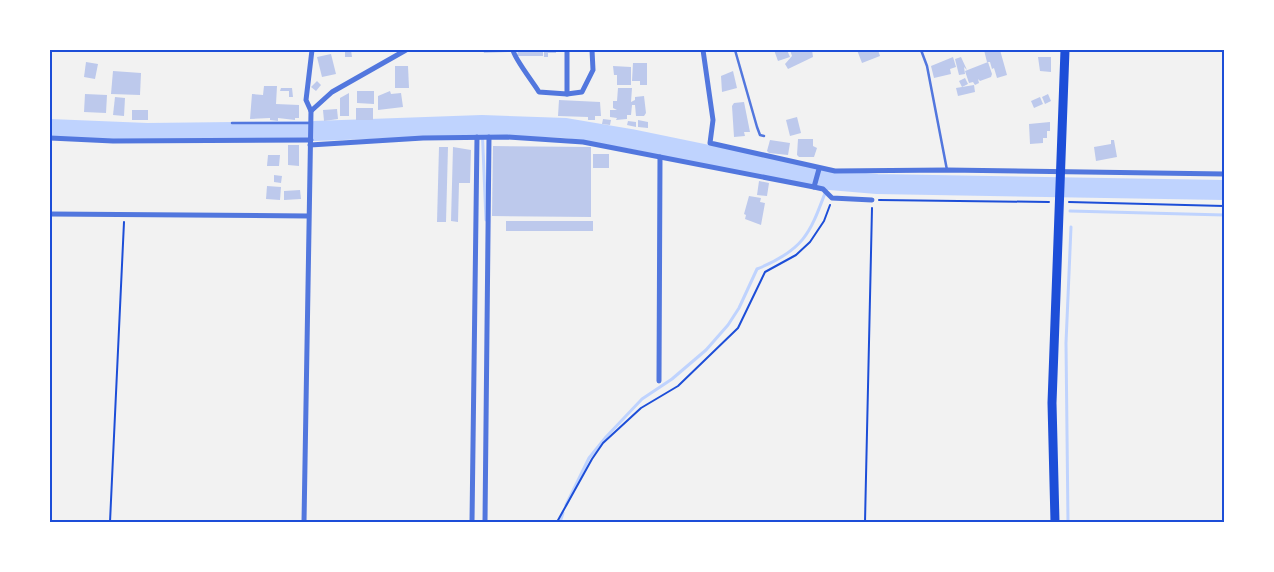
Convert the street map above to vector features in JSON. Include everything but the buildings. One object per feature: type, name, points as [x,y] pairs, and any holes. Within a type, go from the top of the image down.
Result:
[{"type":"main road","points":[[1055,522],[1052,403],[1058,199],[1065,50]]},
{"type":"street","points":[[304,522],[311,123],[311,111],[306,100],[312,50]]},
{"type":"street","points":[[393,50],[393,57]]},
{"type":"street","points":[[311,111],[332,92],[406,50]]},
{"type":"street","points":[[513,50],[516,60],[523,66],[539,92],[567,94],[582,92],[593,70],[592,50]]},
{"type":"street","points":[[567,50],[567,94]]},
{"type":"street","points":[[704,50],[713,120],[710,143],[819,169],[835,171],[948,170],[1060,174],[1224,174]]},
{"type":"street","points":[[472,522],[476,137]]},
{"type":"street","points":[[50,138],[123,141],[310,142],[489,137],[583,142],[823,189],[832,198],[872,200]]},
{"type":"street","points":[[485,522],[489,137]]},
{"type":"street","points":[[659,381],[660,157]]},
{"type":"street","points":[[814,187],[819,169]]},
{"type":"street","points":[[50,214],[124,213],[308,216]]},
{"type":"lane","points":[[735,50],[757,127],[760,135],[764,136]]},
{"type":"lane","points":[[921,50],[927,66],[948,170]]},
{"type":"lane","points":[[232,123],[311,123]]},
{"type":"path","points":[[557,522],[603,444],[642,408],[678,386],[738,328],[765,272],[796,255],[810,242],[824,221],[832,198]]},
{"type":"path","points":[[865,522],[872,200],[1058,199],[1224,206]]},
{"type":"path","points":[[110,522],[124,213]]},
{"type":"waterway","points":[[482,125],[486,220]]},
{"type":"waterway","points":[[50,129],[147,133],[314,131],[482,125],[566,128],[631,139],[830,180],[877,184],[1224,190]]},
{"type":"waterway","points":[[566,505],[589,458],[606,437],[642,399],[672,379],[706,350],[728,325],[739,308],[757,269],[788,253],[798,245],[806,235],[818,212],[830,180]]},
{"type":"waterway","points":[[1070,211],[1224,215]]},
{"type":"waterway","points":[[1068,522],[1066,343],[1071,227]]},
{"type":"waterway","points":[[560,522],[563,513]]}]
